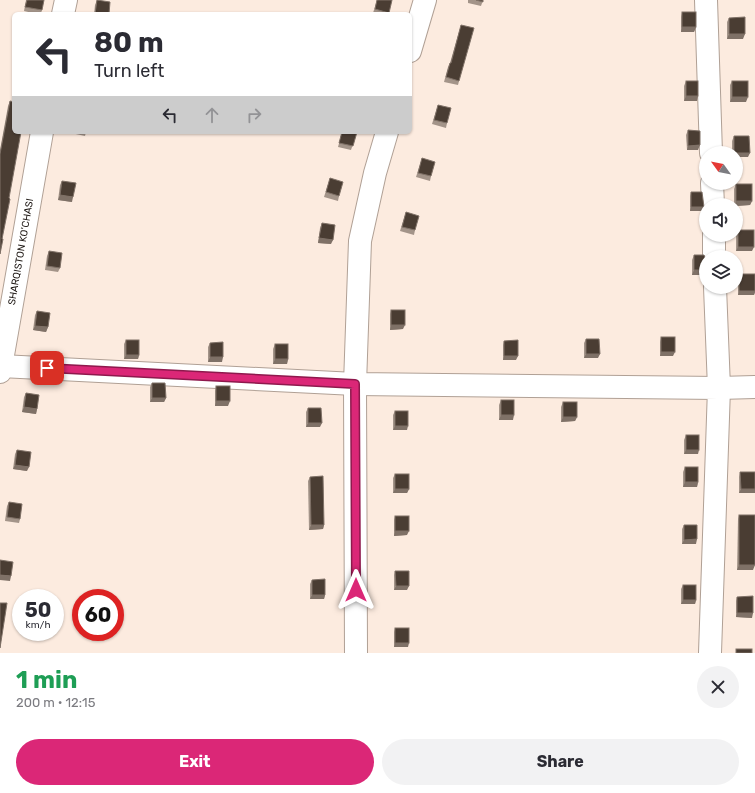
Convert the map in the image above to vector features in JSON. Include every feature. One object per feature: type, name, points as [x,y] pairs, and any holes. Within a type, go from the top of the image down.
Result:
[{"type":"street","points":[[63,12],[66,0]]},
{"type":"street","points":[[412,44],[425,0]]},
{"type":"street","points":[[706,0],[711,146]]},
{"type":"street","name":"SHARQISTON KO'CHASI","points":[[0,369],[42,134]]},
{"type":"street","points":[[356,653],[355,384],[360,241],[386,134]]},
{"type":"street","points":[[710,653],[719,388],[715,294]]},
{"type":"street","points":[[0,369],[355,384],[719,388],[755,387]]},
{"type":"building","points":[[27,0],[44,0],[42,10],[25,7]]},
{"type":"building","points":[[97,0],[110,2],[109,12],[95,12]]},
{"type":"building","points":[[377,0],[392,0],[389,12],[375,9]]},
{"type":"building","points":[[682,12],[696,12],[696,27],[682,27]]},
{"type":"building","points":[[745,17],[745,34],[729,34],[729,18]]},
{"type":"building","points":[[461,25],[474,28],[459,81],[446,77]]},
{"type":"building","points":[[686,81],[698,81],[698,96],[686,96]]},
{"type":"building","points":[[732,81],[748,81],[748,97],[732,97]]},
{"type":"building","points":[[10,101],[12,102],[12,134],[21,134],[0,254],[0,154]]},
{"type":"building","points":[[438,105],[451,108],[447,123],[434,120]]},
{"type":"building","points":[[688,130],[700,131],[700,145],[688,146]]},
{"type":"building","points":[[341,134],[356,134],[353,146],[339,143]]},
{"type":"building","points":[[734,136],[749,136],[750,153],[743,153],[743,146],[734,146]]},
{"type":"building","points":[[422,158],[435,162],[431,176],[418,173]]},
{"type":"building","points":[[330,178],[343,182],[339,196],[326,192]]},
{"type":"building","points":[[62,181],[76,183],[73,197],[60,195]]},
{"type":"building","points":[[743,184],[752,184],[752,201],[743,201],[743,198],[736,198],[736,190],[743,190]]},
{"type":"building","points":[[691,192],[702,192],[703,198],[699,198],[699,207],[691,207]]},
{"type":"building","points":[[406,212],[419,216],[415,230],[402,227]]},
{"type":"building","points":[[322,223],[335,225],[333,240],[319,238]]},
{"type":"building","points":[[743,230],[754,230],[754,247],[738,247],[738,242],[743,242]]},
{"type":"building","points":[[49,251],[62,253],[60,268],[47,266]]},
{"type":"building","points":[[694,255],[699,255],[699,270],[694,270]]},
{"type":"building","points":[[743,274],[755,274],[755,291],[743,291]]},
{"type":"building","points":[[391,310],[405,310],[405,325],[391,325]]},
{"type":"building","points":[[37,311],[50,313],[48,327],[35,326]]},
{"type":"building","points":[[661,337],[675,337],[675,352],[661,352]]},
{"type":"building","points":[[586,339],[599,339],[600,354],[586,354]]},
{"type":"building","points":[[126,340],[139,340],[139,355],[126,355]]},
{"type":"building","points":[[518,340],[518,356],[504,356],[504,341]]},
{"type":"building","points":[[223,342],[223,357],[210,357],[210,343]]},
{"type":"building","points":[[275,344],[288,344],[288,359],[275,359]]},
{"type":"building","points":[[152,383],[165,383],[166,398],[152,398]]},
{"type":"building","points":[[216,386],[230,386],[230,401],[216,401]]},
{"type":"building","points":[[26,393],[39,395],[37,409],[24,407]]},
{"type":"building","points":[[501,400],[514,400],[514,415],[501,415]]},
{"type":"building","points":[[563,402],[577,402],[577,417],[563,417]]},
{"type":"building","points":[[308,408],[321,408],[322,423],[308,423]]},
{"type":"building","points":[[395,411],[408,411],[408,426],[395,426]]},
{"type":"building","points":[[686,435],[699,435],[699,450],[686,450]]},
{"type":"building","points":[[17,450],[31,452],[29,467],[15,465]]},
{"type":"building","points":[[685,467],[698,467],[698,482],[685,482]]},
{"type":"building","points":[[740,472],[755,472],[755,489],[741,489]]},
{"type":"building","points":[[395,474],[409,474],[409,489],[395,489]]},
{"type":"building","points":[[323,476],[324,525],[311,525],[310,477]]},
{"type":"building","points":[[9,502],[22,504],[20,519],[7,517]]},
{"type":"building","points":[[739,515],[755,515],[755,565],[739,565]]},
{"type":"building","points":[[395,516],[409,516],[409,531],[395,531]]},
{"type":"building","points":[[684,525],[697,525],[697,539],[684,540]]},
{"type":"building","points":[[0,560],[13,562],[11,576],[0,575]]},
{"type":"building","points":[[395,571],[409,571],[409,586],[396,586]]},
{"type":"building","points":[[325,579],[325,595],[312,595],[312,580]]},
{"type":"building","points":[[683,585],[696,585],[696,600],[683,600]]},
{"type":"building","points":[[753,596],[753,613],[737,613],[737,597]]},
{"type":"building","points":[[0,603],[7,603],[0,648]]},
{"type":"building","points":[[395,628],[409,628],[409,643],[395,643]]},
{"type":"building","points":[[736,649],[752,649],[752,653],[736,653]]},
{"type":"route","points":[[47,368],[355,384],[356,590]]}]
